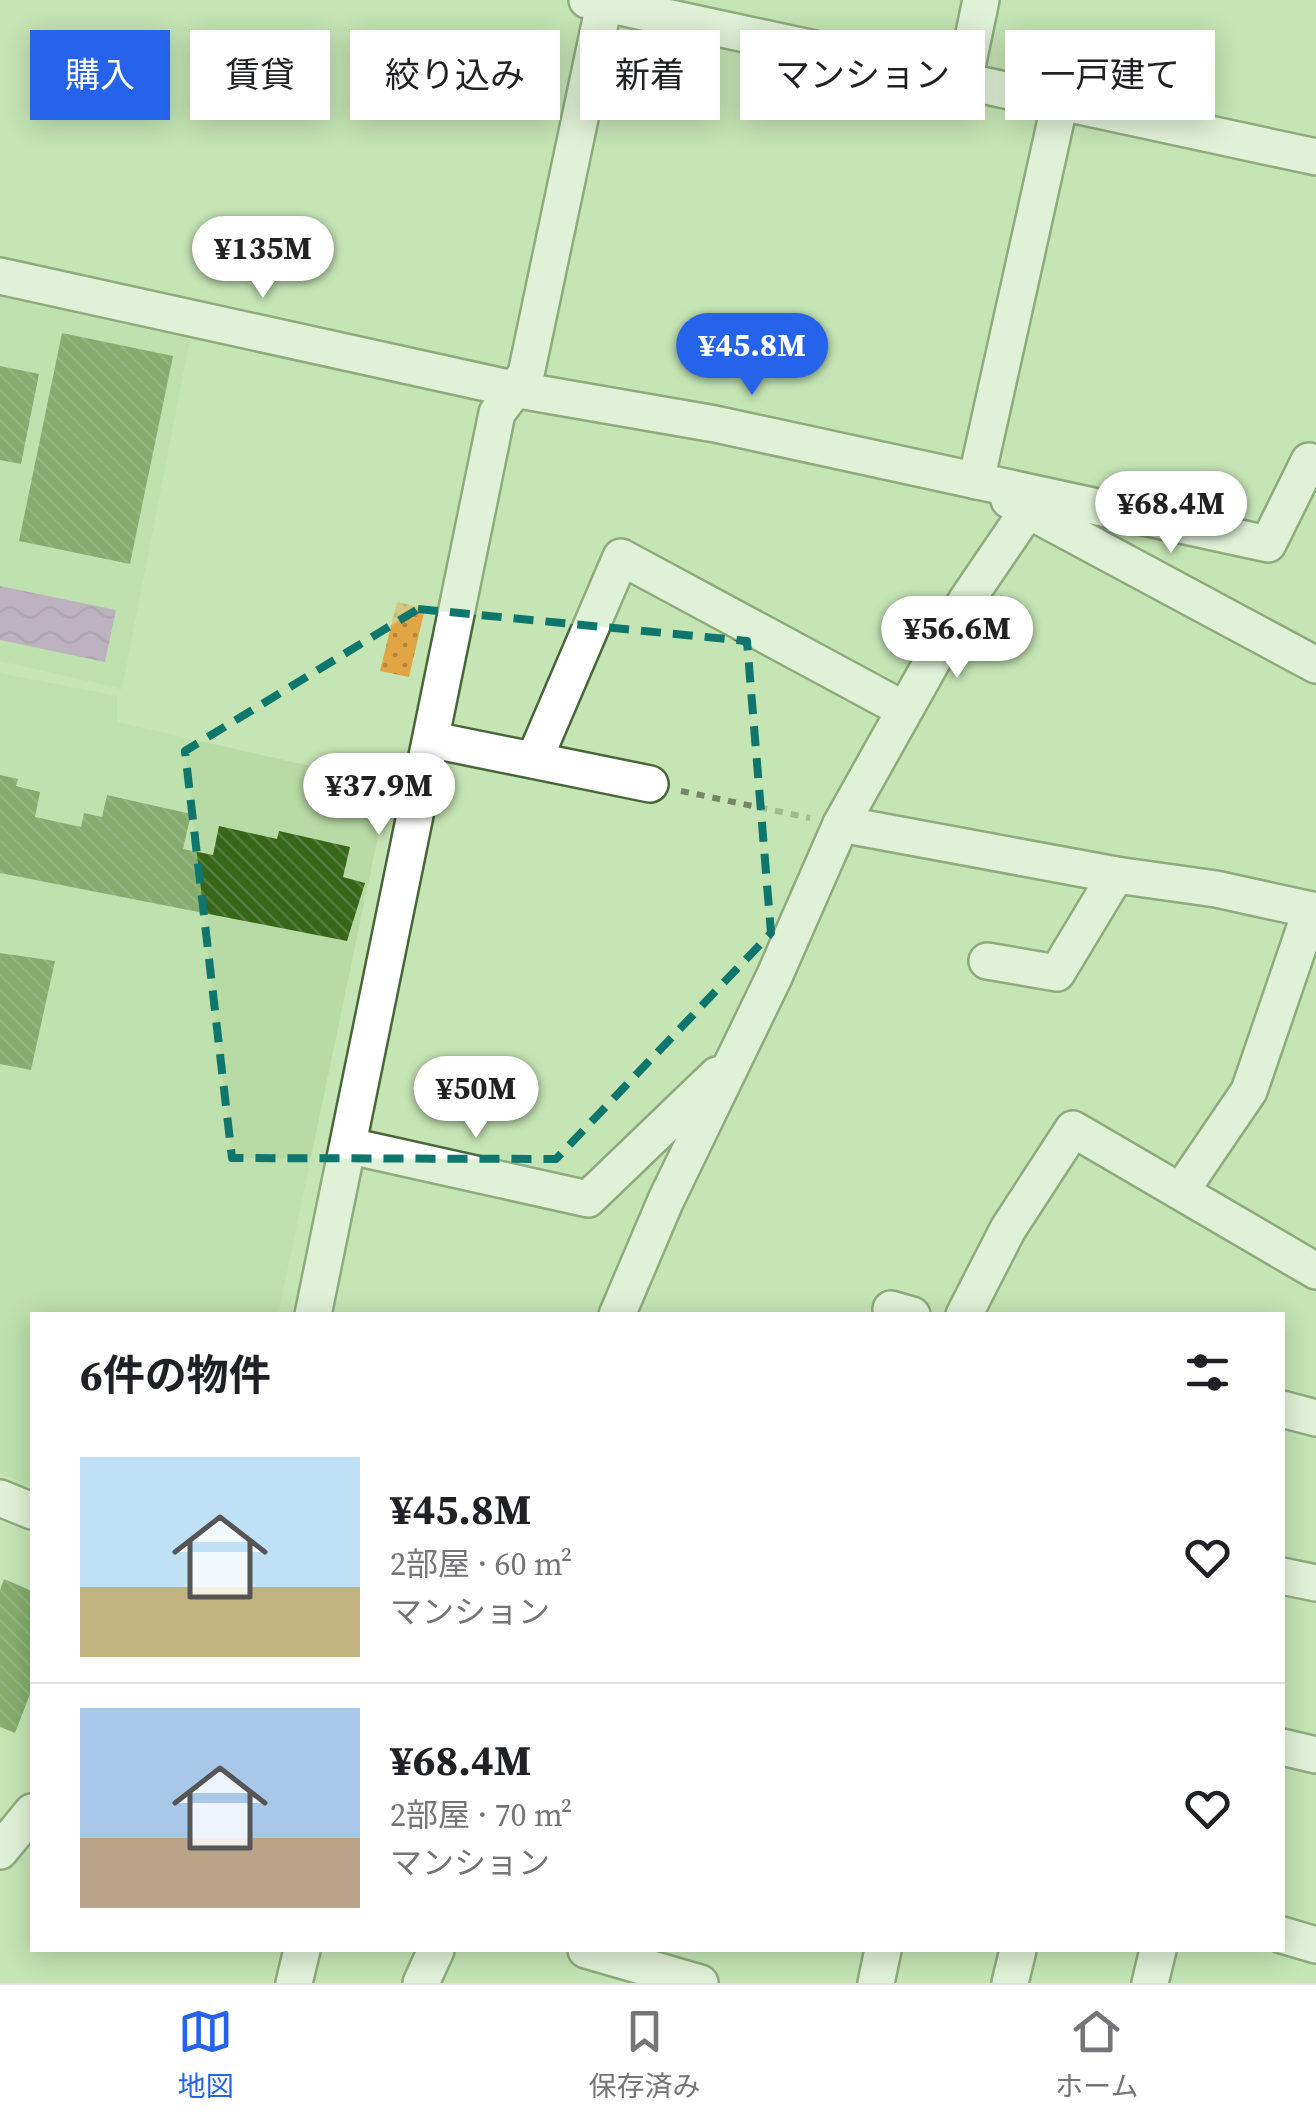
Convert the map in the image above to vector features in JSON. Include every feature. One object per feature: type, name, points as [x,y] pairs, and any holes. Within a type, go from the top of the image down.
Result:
[{"type":"street","points":[[975,30],[981,0]]},
{"type":"street","points":[[314,1312],[498,413],[526,374],[599,1],[740,32]]},
{"type":"street","points":[[976,481],[1056,120]]},
{"type":"street","points":[[1142,120],[1316,158]]},
{"type":"street","points":[[0,276],[513,389],[715,424],[1268,544],[1309,461],[1316,464]]},
{"type":"street","points":[[976,481],[1316,665]]},
{"type":"street","points":[[618,1312],[841,824],[966,601],[1028,510]]},
{"type":"street","points":[[534,760],[621,557],[903,709]]},
{"type":"street","points":[[432,740],[650,784]]},
{"type":"street","points":[[841,824],[1116,875],[1216,889],[1314,911],[1250,1092],[1181,1191]]},
{"type":"street","points":[[987,962],[1057,973],[1116,875]]},
{"type":"street","points":[[350,1146],[588,1200],[732,1061]]},
{"type":"street","points":[[966,1312],[1008,1229],[1073,1129],[1316,1271]]},
{"type":"street","points":[[1285,1410],[1316,1418]]},
{"type":"street","points":[[0,1498],[30,1509]]},
{"type":"street","points":[[1285,1577],[1316,1583]]},
{"type":"street","points":[[1285,1747],[1316,1755]]},
{"type":"street","points":[[0,1851],[30,1814]]},
{"type":"street","points":[[1285,1935],[1316,1945]]},
{"type":"street","points":[[294,1983],[302,1952]]},
{"type":"street","points":[[421,1983],[435,1952]]},
{"type":"street","points":[[593,1952],[700,1983]]},
{"type":"street","points":[[876,1983],[884,1952]]},
{"type":"street","points":[[1010,1983],[1018,1952]]},
{"type":"street","points":[[1150,1983],[1158,1952]]},
{"type":"path","points":[[650,784],[841,824]]},
{"type":"highlighted area","points":[[418,609],[747,641],[771,933],[556,1159],[232,1158],[185,751]]},
{"type":"shaded area","points":[[0,297],[190,339],[122,689],[0,661]]},
{"type":"shaded area","points":[[397,602],[425,608],[409,677],[380,671]]},
{"type":"shaded area","points":[[0,673],[117,696],[117,722],[389,784],[279,1312],[30,1312],[30,1486],[0,1473]]},
{"type":"water","points":[[0,586],[116,610],[105,662],[0,640]]},
{"type":"building","points":[[62,333],[173,356],[130,564],[19,541]]},
{"type":"building","points":[[0,366],[39,374],[21,464],[0,460]]},
{"type":"building","points":[[0,775],[18,779],[16,786],[40,792],[35,817],[81,827],[84,813],[102,817],[107,795],[191,814],[183,849],[213,855],[219,826],[277,839],[279,831],[350,847],[343,877],[365,883],[347,941],[0,873]]},
{"type":"building","points":[[0,953],[55,961],[31,1070],[0,1064]]},
{"type":"building","points":[[4,1579],[30,1590],[30,1694],[15,1733],[0,1727],[0,1590]]}]
